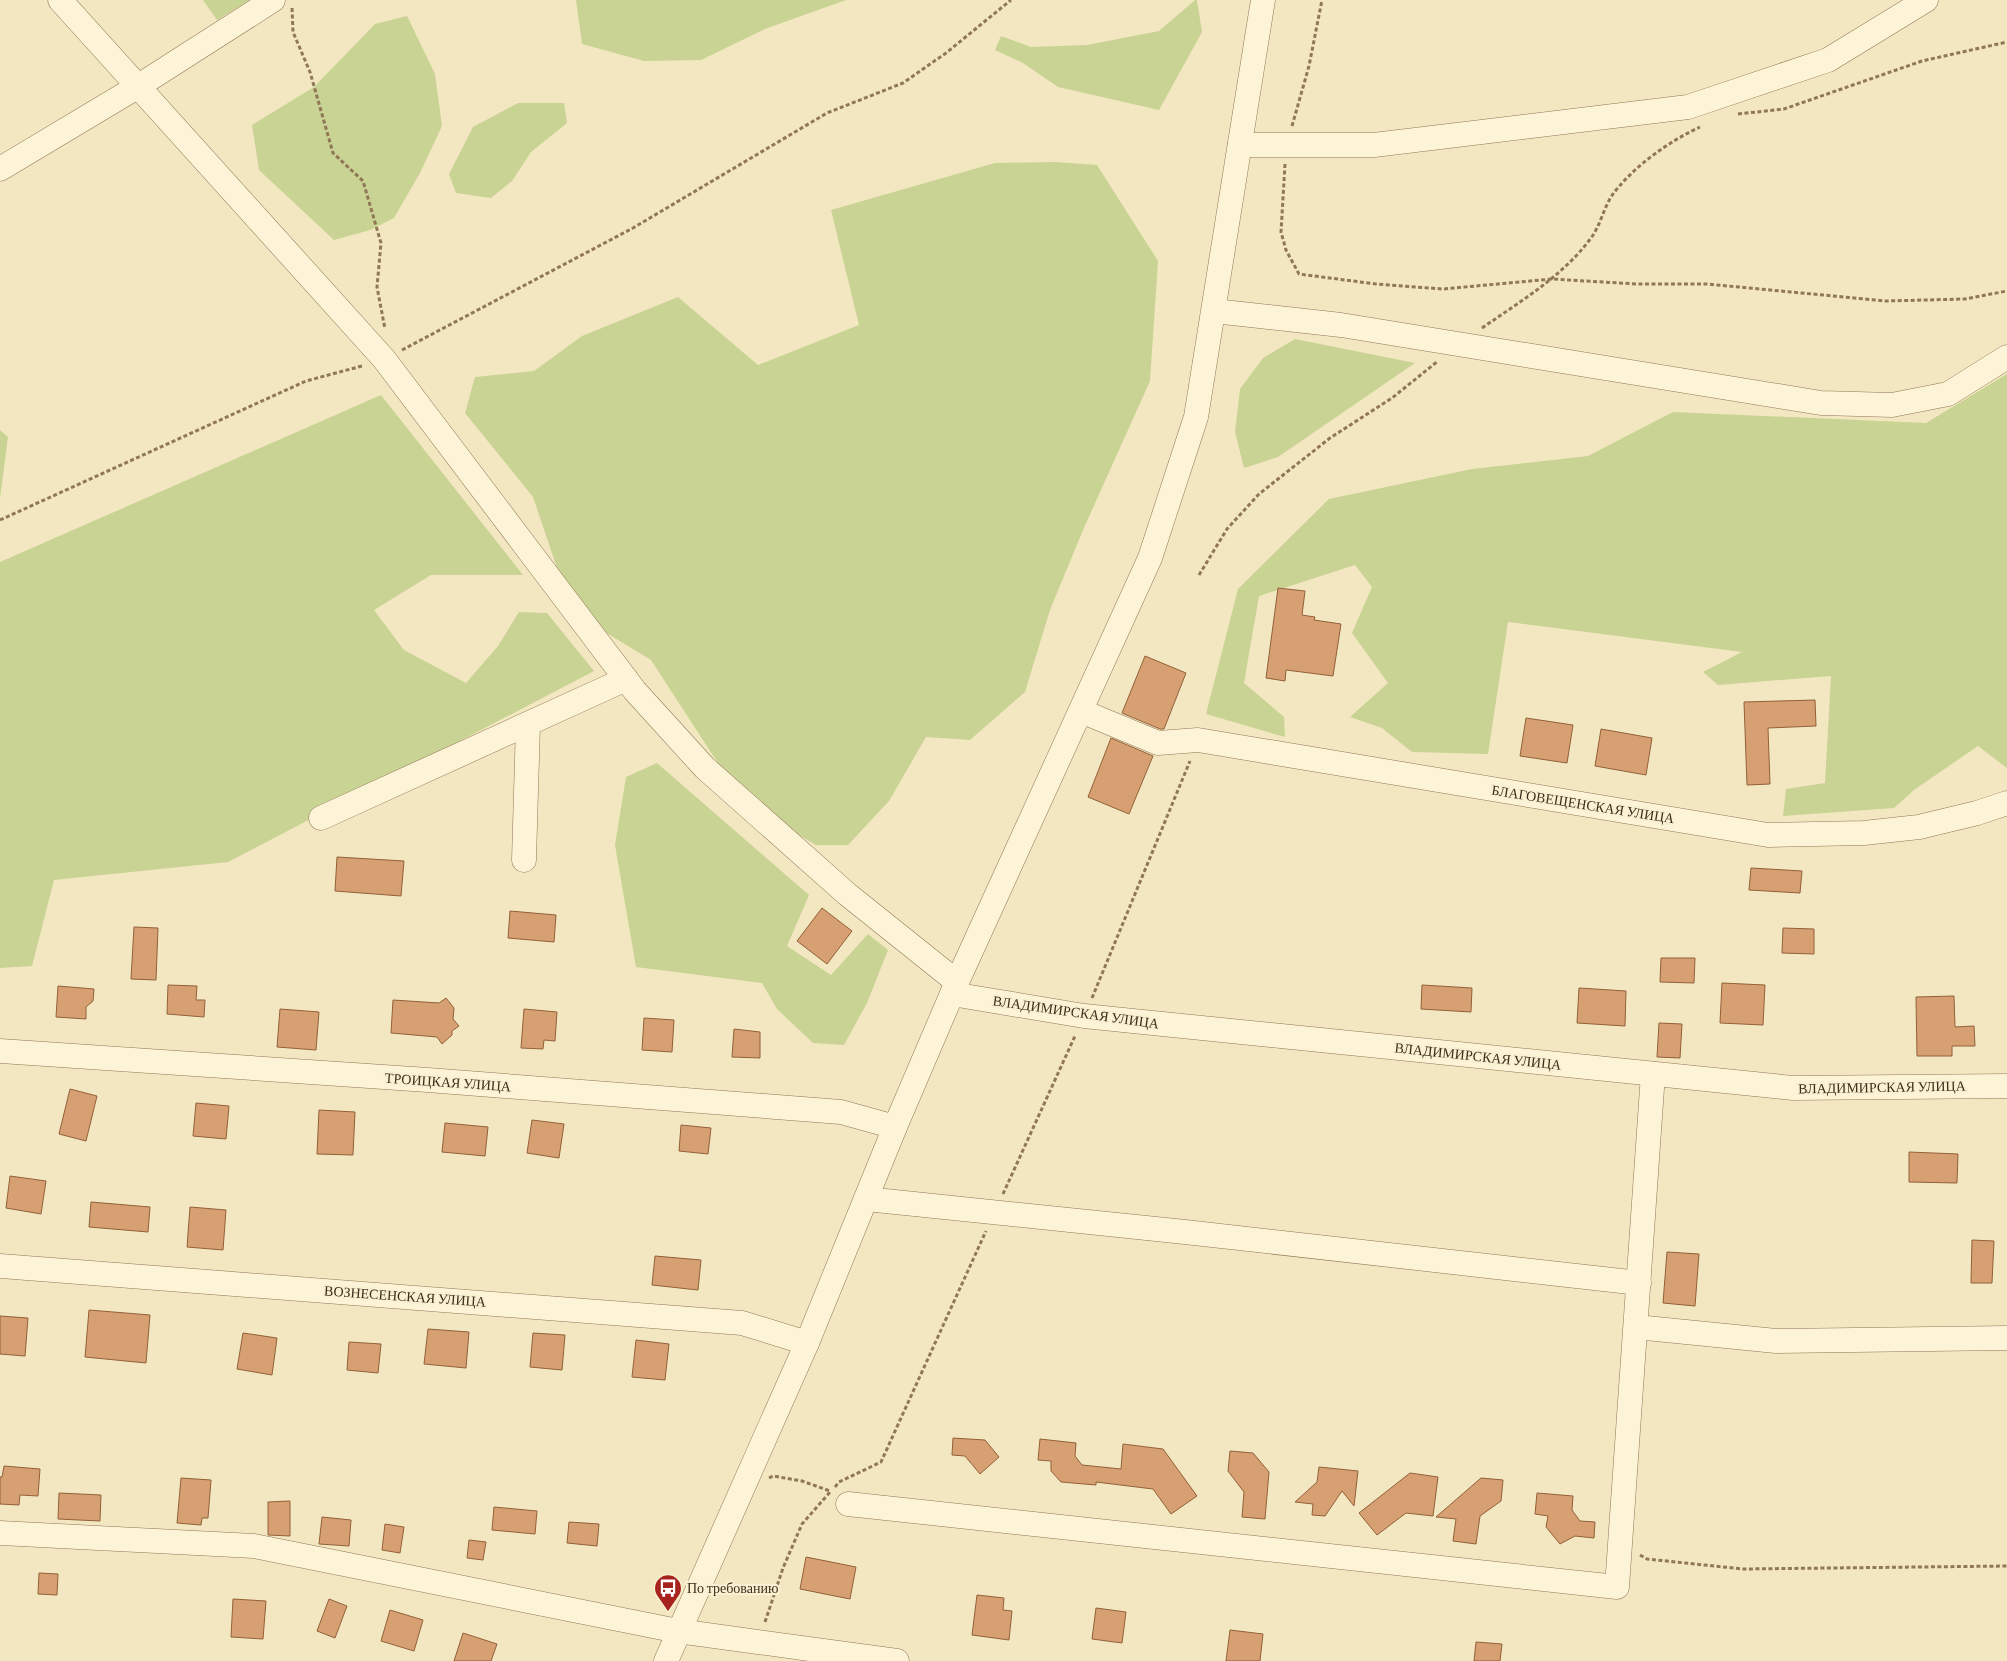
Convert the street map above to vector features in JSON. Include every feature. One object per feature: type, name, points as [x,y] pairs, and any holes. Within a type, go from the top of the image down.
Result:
[{"type":"street","points":[[60,0],[384,360],[626,679],[705,768],[954,988]]},
{"type":"street","points":[[0,169],[137,87],[273,0]]},
{"type":"street","points":[[666,1661],[807,1343],[954,988],[1150,558],[1196,417],[1263,0]]},
{"type":"street","points":[[1240,145],[1374,145],[1688,107],[1828,60],[1926,0]]},
{"type":"street","points":[[1214,311],[1341,325],[1821,403],[1892,405],[1948,394],[2007,357]]},
{"type":"street","points":[[321,818],[626,679]]},
{"type":"street","name":"БЛАГОВЕЩЕНСКАЯ УЛИЦА","points":[[1081,711],[1158,743],[1198,740],[1768,835],[1864,833],[1919,827],[1977,813],[2007,803]]},
{"type":"street","points":[[524,860],[528,724]]},
{"type":"street","name":"ВЛАДИМИРСКАЯ УЛИЦА","points":[[954,988],[1084,1016],[1794,1088],[2007,1086]]},
{"type":"street","name":"ТРОИЦКАЯ УЛИЦА","points":[[0,1051],[428,1080],[841,1112],[895,1127]]},
{"type":"street","points":[[839,1498],[1618,1587],[1653,1074]]},
{"type":"street","points":[[866,1199],[1185,1232],[1639,1283]]},
{"type":"street","name":"ВОЗНЕСЕНСКАЯ УЛИЦА","points":[[0,1266],[742,1323],[807,1343]]},
{"type":"street","points":[[1636,1327],[1776,1342],[2007,1338]]},
{"type":"street","points":[[0,1533],[254,1546],[678,1631],[741,1651],[897,1661]]},
{"type":"path","points":[[292,0],[293,32],[310,72],[333,153],[363,181],[381,244],[377,287],[385,328],[384,360]]},
{"type":"path","points":[[0,520],[306,381],[384,360],[633,228],[827,113],[903,83],[946,53],[1011,0]]},
{"type":"path","points":[[1735,114],[1784,109],[1922,61],[2007,42]]},
{"type":"path","points":[[1299,274],[1376,284],[1443,289],[1552,279],[1637,284],[1707,284],[1886,301],[1966,299],[2007,291]]},
{"type":"path","points":[[743,1487],[773,1476],[802,1482],[839,1498]]},
{"type":"path","points":[[1620,1543],[1646,1560],[1743,1569],[2007,1566]]},
{"type":"green space","points":[[203,0],[250,0],[217,20]]},
{"type":"green space","points":[[576,0],[846,0],[765,29],[701,60],[644,61],[582,44]]},
{"type":"green space","points":[[1197,0],[1202,32],[1159,110],[1058,87],[1023,63],[995,50],[1001,36],[1031,47],[1087,45],[1159,31]]},
{"type":"green space","points":[[407,16],[435,74],[442,126],[420,173],[394,218],[370,230],[334,240],[259,170],[252,125],[314,87],[375,24]]},
{"type":"green space","points":[[518,103],[564,103],[567,123],[531,152],[512,181],[491,198],[456,193],[449,174],[473,127]]},
{"type":"green space","points":[[1055,162],[1097,165],[1158,261],[1150,381],[1083,530],[1050,610],[1025,692],[970,740],[926,737],[889,801],[848,845],[816,845],[780,824],[753,817],[651,660],[572,612],[533,497],[465,413],[475,377],[534,371],[582,336],[678,297],[758,365],[859,325],[831,210],[995,163]]},
{"type":"green space","points":[[1295,339],[1415,363],[1278,457],[1244,468],[1235,432],[1240,389],[1263,358]]},
{"type":"green space","points":[[2007,374],[2007,768],[1978,746],[1914,790],[1894,808],[1783,816],[1786,789],[1825,783],[1831,676],[1718,685],[1703,672],[1742,652],[1508,622],[1488,754],[1412,752],[1382,728],[1350,717],[1388,683],[1352,633],[1372,587],[1355,565],[1259,596],[1244,683],[1284,717],[1285,737],[1206,714],[1238,589],[1329,499],[1472,469],[1588,456],[1673,412],[1926,423]]},
{"type":"green space","points":[[381,395],[523,575],[431,575],[374,610],[404,650],[466,683],[498,646],[519,612],[547,613],[594,671],[228,862],[54,880],[32,966],[0,968],[0,562]]},
{"type":"green space","points":[[0,430],[8,437],[0,498]]},
{"type":"green space","points":[[657,763],[809,895],[787,946],[831,975],[868,934],[888,950],[867,1003],[844,1045],[813,1043],[777,1009],[762,983],[636,967],[615,845],[626,777]]},
{"type":"building","points":[[1278,588],[1305,591],[1302,615],[1315,617],[1314,620],[1341,624],[1333,676],[1286,670],[1285,681],[1266,678]]},
{"type":"building","points":[[1145,656],[1186,673],[1164,729],[1122,713]]},
{"type":"building","points":[[1815,700],[1816,726],[1768,728],[1770,784],[1747,785],[1744,702]]},
{"type":"building","points":[[1526,718],[1573,725],[1567,763],[1520,756]]},
{"type":"building","points":[[1601,729],[1652,738],[1646,775],[1595,766]]},
{"type":"building","points":[[1111,738],[1153,756],[1129,814],[1088,797]]},
{"type":"building","points":[[337,857],[404,861],[401,896],[335,891]]},
{"type":"building","points":[[1751,868],[1802,871],[1800,893],[1749,890]]},
{"type":"building","points":[[822,908],[852,931],[827,964],[797,941]]},
{"type":"building","points":[[510,911],[556,915],[554,942],[508,938]]},
{"type":"building","points":[[134,927],[158,928],[156,980],[131,979]]},
{"type":"building","points":[[1783,928],[1814,929],[1814,954],[1782,953]]},
{"type":"building","points":[[1661,958],[1695,958],[1694,983],[1660,982]]},
{"type":"building","points":[[1722,983],[1765,985],[1763,1025],[1720,1023]]},
{"type":"building","points":[[168,985],[197,986],[196,1000],[205,1000],[204,1017],[167,1014]]},
{"type":"building","points":[[1422,985],[1472,988],[1471,1012],[1421,1009]]},
{"type":"building","points":[[58,986],[94,989],[93,1001],[86,1007],[86,1019],[56,1017]]},
{"type":"building","points":[[1579,988],[1626,991],[1625,1026],[1577,1023]]},
{"type":"building","points":[[1954,996],[1955,1027],[1974,1026],[1975,1046],[1952,1046],[1952,1056],[1917,1056],[1916,997]]},
{"type":"building","points":[[446,998],[454,1008],[453,1019],[459,1026],[452,1031],[452,1035],[442,1044],[437,1037],[391,1033],[393,1000],[439,1003]]},
{"type":"building","points":[[280,1009],[319,1012],[316,1050],[277,1047]]},
{"type":"building","points":[[524,1009],[557,1012],[555,1041],[544,1040],[543,1049],[521,1048]]},
{"type":"building","points":[[644,1018],[674,1020],[672,1052],[642,1050]]},
{"type":"building","points":[[1659,1023],[1682,1024],[1680,1058],[1657,1057]]},
{"type":"building","points":[[734,1029],[760,1032],[760,1058],[732,1057]]},
{"type":"building","points":[[70,1089],[97,1096],[86,1141],[59,1134]]},
{"type":"building","points":[[196,1103],[229,1106],[226,1139],[193,1136]]},
{"type":"building","points":[[319,1110],[355,1112],[353,1155],[317,1154]]},
{"type":"building","points":[[532,1120],[564,1124],[559,1158],[527,1153]]},
{"type":"building","points":[[445,1123],[488,1127],[485,1156],[442,1152]]},
{"type":"building","points":[[681,1125],[711,1128],[708,1154],[679,1151]]},
{"type":"building","points":[[1909,1152],[1958,1154],[1957,1183],[1909,1182]]},
{"type":"building","points":[[10,1176],[46,1181],[41,1214],[6,1208]]},
{"type":"building","points":[[91,1202],[150,1207],[148,1232],[89,1227]]},
{"type":"building","points":[[190,1207],[226,1210],[223,1250],[187,1247]]},
{"type":"building","points":[[1972,1240],[1994,1241],[1992,1283],[1971,1283]]},
{"type":"building","points":[[1667,1252],[1699,1254],[1695,1306],[1663,1303]]},
{"type":"building","points":[[655,1256],[701,1260],[698,1290],[652,1285]]},
{"type":"building","points":[[89,1310],[150,1315],[146,1363],[85,1357]]},
{"type":"building","points":[[0,1316],[28,1318],[25,1356],[0,1354]]},
{"type":"building","points":[[428,1329],[469,1332],[466,1368],[424,1364]]},
{"type":"building","points":[[243,1333],[277,1338],[272,1375],[237,1369]]},
{"type":"building","points":[[533,1333],[565,1335],[562,1370],[530,1367]]},
{"type":"building","points":[[636,1340],[669,1344],[665,1380],[632,1377]]},
{"type":"building","points":[[349,1342],[381,1344],[378,1373],[347,1370]]},
{"type":"building","points":[[953,1438],[985,1440],[999,1457],[980,1474],[965,1456],[952,1455]]},
{"type":"building","points":[[1040,1439],[1076,1443],[1075,1456],[1082,1465],[1121,1469],[1123,1444],[1163,1449],[1197,1496],[1171,1514],[1153,1489],[1096,1482],[1096,1485],[1061,1482],[1051,1471],[1051,1461],[1038,1460]]},
{"type":"building","points":[[1230,1451],[1253,1453],[1269,1472],[1265,1519],[1242,1517],[1244,1492],[1228,1471]]},
{"type":"building","points":[[4,1466],[40,1469],[38,1496],[20,1495],[19,1505],[0,1504],[0,1477],[2,1477]]},
{"type":"building","points":[[1319,1467],[1358,1471],[1354,1506],[1342,1491],[1325,1516],[1312,1515],[1313,1504],[1295,1502],[1317,1482]]},
{"type":"building","points":[[1410,1473],[1438,1477],[1433,1516],[1406,1513],[1377,1535],[1359,1513]]},
{"type":"building","points":[[181,1478],[211,1480],[208,1518],[202,1518],[201,1525],[177,1523]]},
{"type":"building","points":[[1481,1478],[1503,1480],[1501,1501],[1480,1516],[1476,1544],[1453,1541],[1456,1519],[1436,1517]]},
{"type":"building","points":[[59,1493],[101,1495],[100,1521],[58,1519]]},
{"type":"building","points":[[1537,1493],[1573,1496],[1572,1510],[1580,1521],[1595,1522],[1594,1538],[1575,1536],[1560,1544],[1546,1527],[1548,1516],[1535,1514]]},
{"type":"building","points":[[290,1501],[290,1536],[268,1535],[268,1502]]},
{"type":"building","points":[[494,1507],[537,1511],[535,1534],[492,1530]]},
{"type":"building","points":[[322,1517],[351,1520],[349,1546],[319,1544]]},
{"type":"building","points":[[569,1522],[599,1524],[597,1546],[567,1543]]},
{"type":"building","points":[[385,1524],[404,1527],[400,1553],[382,1550]]},
{"type":"building","points":[[469,1540],[486,1542],[483,1560],[467,1558]]},
{"type":"building","points":[[806,1557],[856,1567],[850,1599],[800,1589]]},
{"type":"building","points":[[39,1573],[58,1574],[57,1595],[38,1594]]},
{"type":"building","points":[[977,1595],[1004,1598],[1003,1610],[1012,1611],[1009,1640],[972,1635]]},
{"type":"building","points":[[233,1599],[266,1601],[263,1639],[231,1637]]},
{"type":"building","points":[[329,1599],[347,1606],[335,1638],[317,1631]]},
{"type":"building","points":[[1096,1608],[1126,1612],[1122,1643],[1092,1639]]},
{"type":"building","points":[[390,1610],[423,1620],[414,1651],[381,1641]]},
{"type":"building","points":[[1230,1630],[1263,1634],[1260,1661],[1226,1661]]},
{"type":"building","points":[[463,1633],[497,1644],[491,1661],[454,1661]]},
{"type":"building","points":[[1476,1642],[1502,1644],[1500,1661],[1474,1661]]},
{"type":"place","name":"По требованию","points":[[668,1612]]}]
